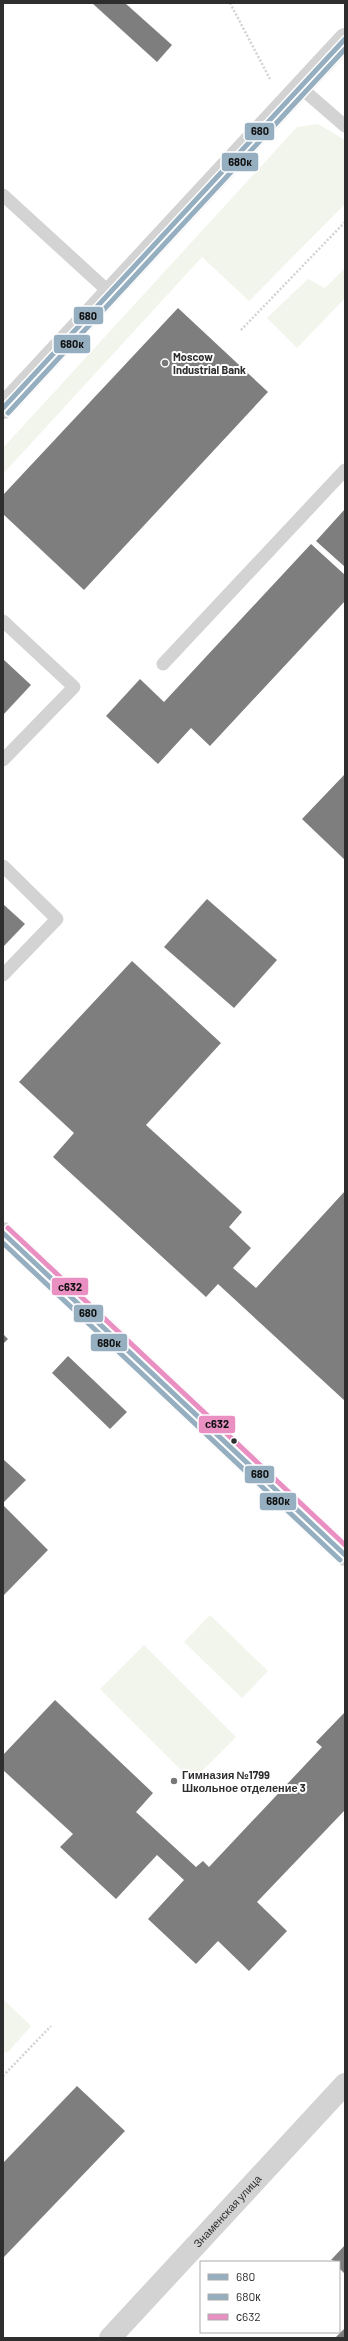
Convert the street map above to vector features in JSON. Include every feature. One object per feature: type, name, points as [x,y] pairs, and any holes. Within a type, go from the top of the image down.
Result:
[{"type":"street","points":[[3,408],[345,39]]},
{"type":"street","points":[[3,1234],[345,1555]]},
{"type":"street","name":"Знаменская улица","points":[[110,2338],[345,2084]]},
{"type":"lane","points":[[300,87],[345,126]]},
{"type":"lane","points":[[3,195],[109,292]]},
{"type":"lane","points":[[163,664],[345,470]]},
{"type":"lane","points":[[3,621],[74,687],[3,760]]},
{"type":"lane","points":[[3,866],[57,919],[3,975]]},
{"type":"path","points":[[230,3],[270,79]]},
{"type":"path","points":[[241,330],[345,222]]},
{"type":"path","points":[[3,2076],[50,2026]]},
{"type":"path","points":[[3,2072],[8,2070]]},
{"type":"shaded area","points":[[318,124],[345,140],[345,204],[249,301],[202,257],[3,474],[3,448],[297,127]]},
{"type":"shaded area","points":[[345,268],[345,298],[297,348],[267,318],[308,279],[325,288]]},
{"type":"shaded area","points":[[210,1615],[268,1671],[242,1698],[184,1642]]},
{"type":"shaded area","points":[[144,1645],[236,1737],[192,1781],[100,1689]]},
{"type":"shaded area","points":[[3,1999],[31,2026],[8,2052],[3,2053]]},
{"type":"building","points":[[92,3],[125,3],[172,45],[157,62]]},
{"type":"building","points":[[178,308],[268,392],[84,590],[3,514],[3,495]]},
{"type":"building","points":[[345,509],[345,567],[316,541]]},
{"type":"building","points":[[311,544],[345,575],[345,601],[210,746],[191,728],[158,764],[106,716],[140,679],[164,702]]},
{"type":"building","points":[[3,659],[31,685],[3,715]]},
{"type":"building","points":[[345,774],[345,860],[302,819]]},
{"type":"building","points":[[207,899],[277,960],[234,1008],[164,947]]},
{"type":"building","points":[[3,904],[25,924],[3,947]]},
{"type":"building","points":[[132,961],[221,1043],[146,1125],[242,1212],[229,1227],[251,1248],[233,1268],[256,1288],[345,1191],[345,1401],[218,1284],[206,1297],[53,1157],[74,1133],[19,1082]]},
{"type":"building","points":[[3,1334],[8,1339],[3,1344]]},
{"type":"building","points":[[68,1356],[127,1412],[110,1429],[52,1373]]},
{"type":"building","points":[[3,1459],[26,1480],[3,1503]]},
{"type":"building","points":[[3,1505],[48,1550],[3,1596]]},
{"type":"building","points":[[55,1700],[153,1793],[136,1812],[196,1867],[203,1861],[209,1867],[322,1747],[316,1742],[345,1712],[345,1810],[257,1902],[287,1931],[249,1971],[218,1941],[196,1964],[148,1919],[184,1880],[157,1855],[116,1899],[60,1847],[73,1834],[3,1770],[3,1755]]},
{"type":"building","points":[[77,2086],[125,2131],[3,2258],[3,2163]]},
{"type":"building","points":[[345,2245],[345,2274],[340,2269],[340,2261],[331,2260]]},
{"type":"building","points":[[345,2328],[345,2338],[335,2338]]},
{"type":"transit line","name":"680","points":[[3,408],[345,39]]},
{"type":"transit line","name":"680к","points":[[8,413],[345,49]]},
{"type":"transit line","name":"с632","points":[[8,1228],[345,1545]]},
{"type":"transit line","name":"680","points":[[3,1233],[345,1555]]},
{"type":"transit line","name":"680к","points":[[3,1243],[340,1560]]},
{"type":"place","name":"Moscow Industrial Bank","points":[[165,363]]},
{"type":"place","name":"Гимназия №1799 Школьное отделение 3","points":[[174,1781]]}]
